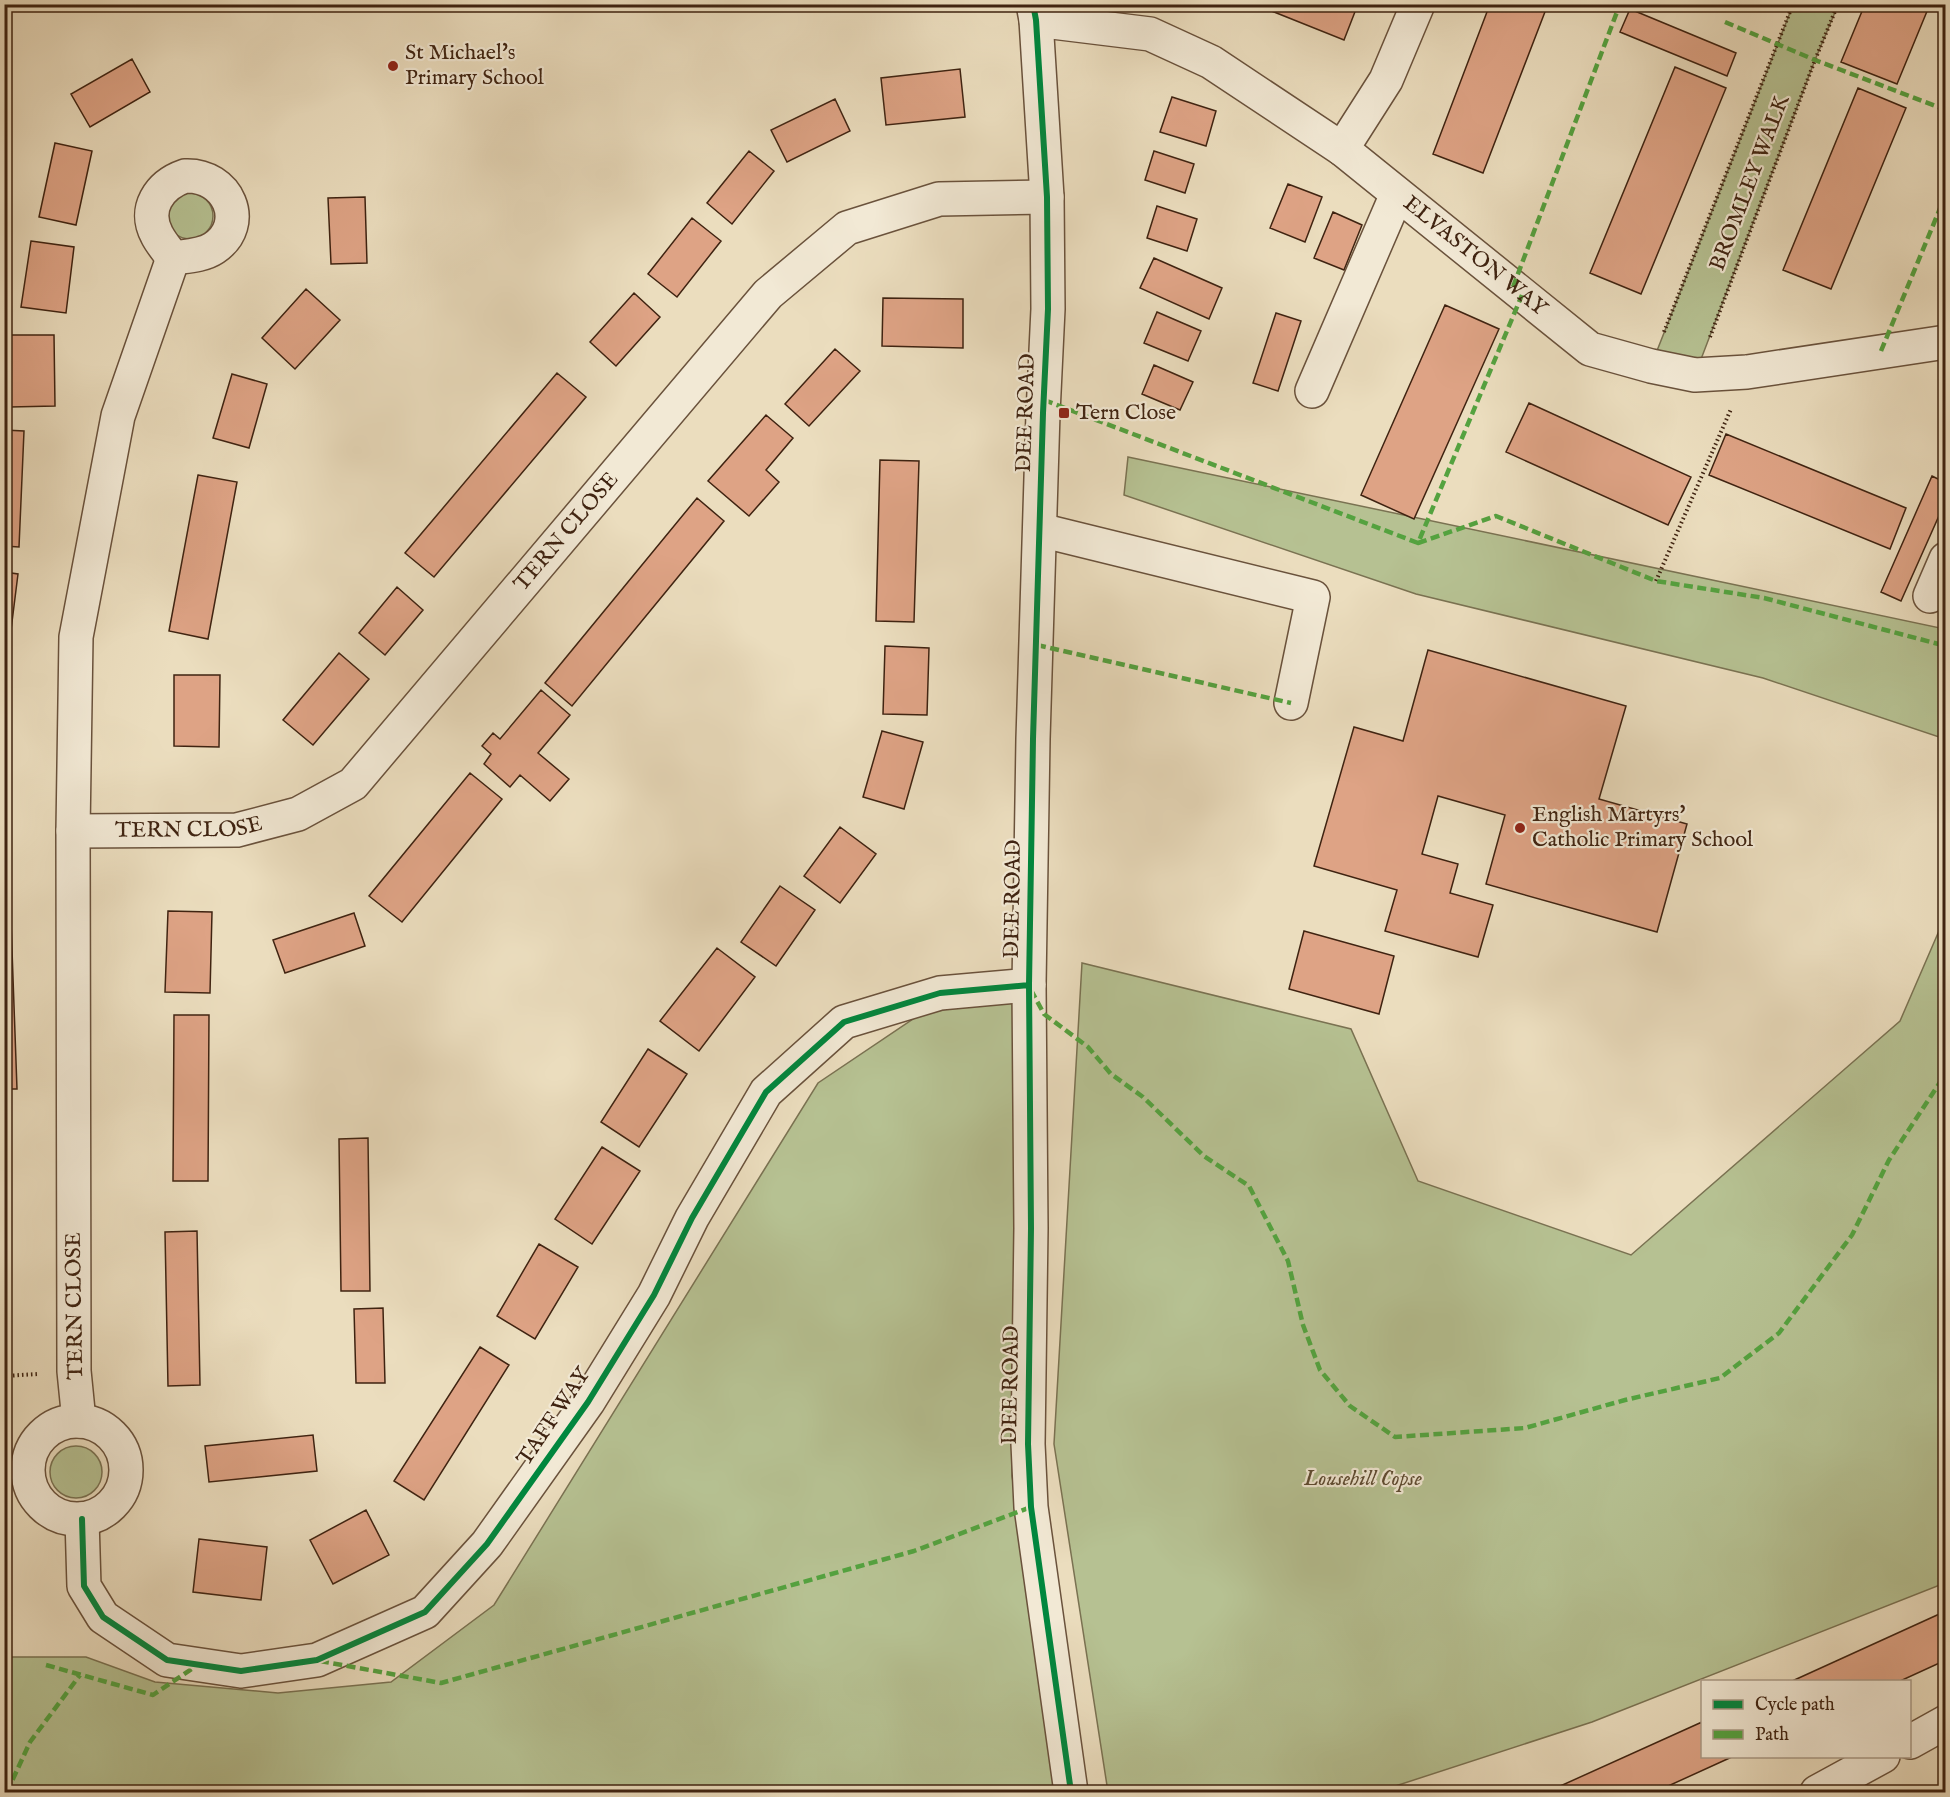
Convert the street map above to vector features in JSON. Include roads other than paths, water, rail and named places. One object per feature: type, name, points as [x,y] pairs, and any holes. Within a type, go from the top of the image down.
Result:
[{"type":"street","points":[[1342,149],[1386,81],[1418,4]]},
{"type":"street","name":"ELVASTON WAY","points":[[1034,12],[1150,34],[1211,62],[1342,149],[1590,349],[1651,366],[1695,375],[1747,372],[1946,342]]},
{"type":"street","name":"DEE ROAD","points":[[1034,12],[1047,197],[1048,309],[1033,751],[1029,985],[1031,1228],[1028,1444],[1030,1507],[1071,1792]]},
{"type":"street","points":[[1312,392],[1397,194]]},
{"type":"street","name":"TERN CLOSE","points":[[73,831],[237,830],[298,814],[353,784],[760,303],[777,287],[847,228],[939,199],[1047,197]]},
{"type":"street","name":"TERN CLOSE","points":[[80,1421],[74,1360],[75,637],[118,416],[173,258]]},
{"type":"street","points":[[1041,530],[1313,597],[1290,703]]},
{"type":"street","points":[[1930,596],[1946,559]]},
{"type":"street","name":"TAFF WAY","points":[[82,1519],[84,1586],[103,1617],[167,1660],[241,1671],[317,1660],[425,1612],[487,1544],[588,1402],[654,1295],[692,1218],[766,1092],[844,1022],[940,993],[1029,985]]},
{"type":"street","points":[[80,1421],[95,1425],[109,1433],[119,1445],[125,1460],[126,1476],[121,1492],[111,1505],[98,1515],[82,1519],[66,1519],[50,1512],[38,1501],[30,1487],[27,1470],[30,1455],[37,1440],[57,1426],[80,1421]]},
{"type":"street","points":[[1911,1741],[1946,1722]]},
{"type":"street","points":[[1817,1792],[1879,1758]]},
{"type":"place","name":"St Michael's Primary School","points":[[393,66]]},
{"type":"place","name":"Tern Close","points":[[1064,413]]},
{"type":"place","name":"English Martyrs' Catholic Primary School","points":[[1520,828]]},
{"type":"park label","name":"Lousehill Copse","points":[[1363,1479]]}]
